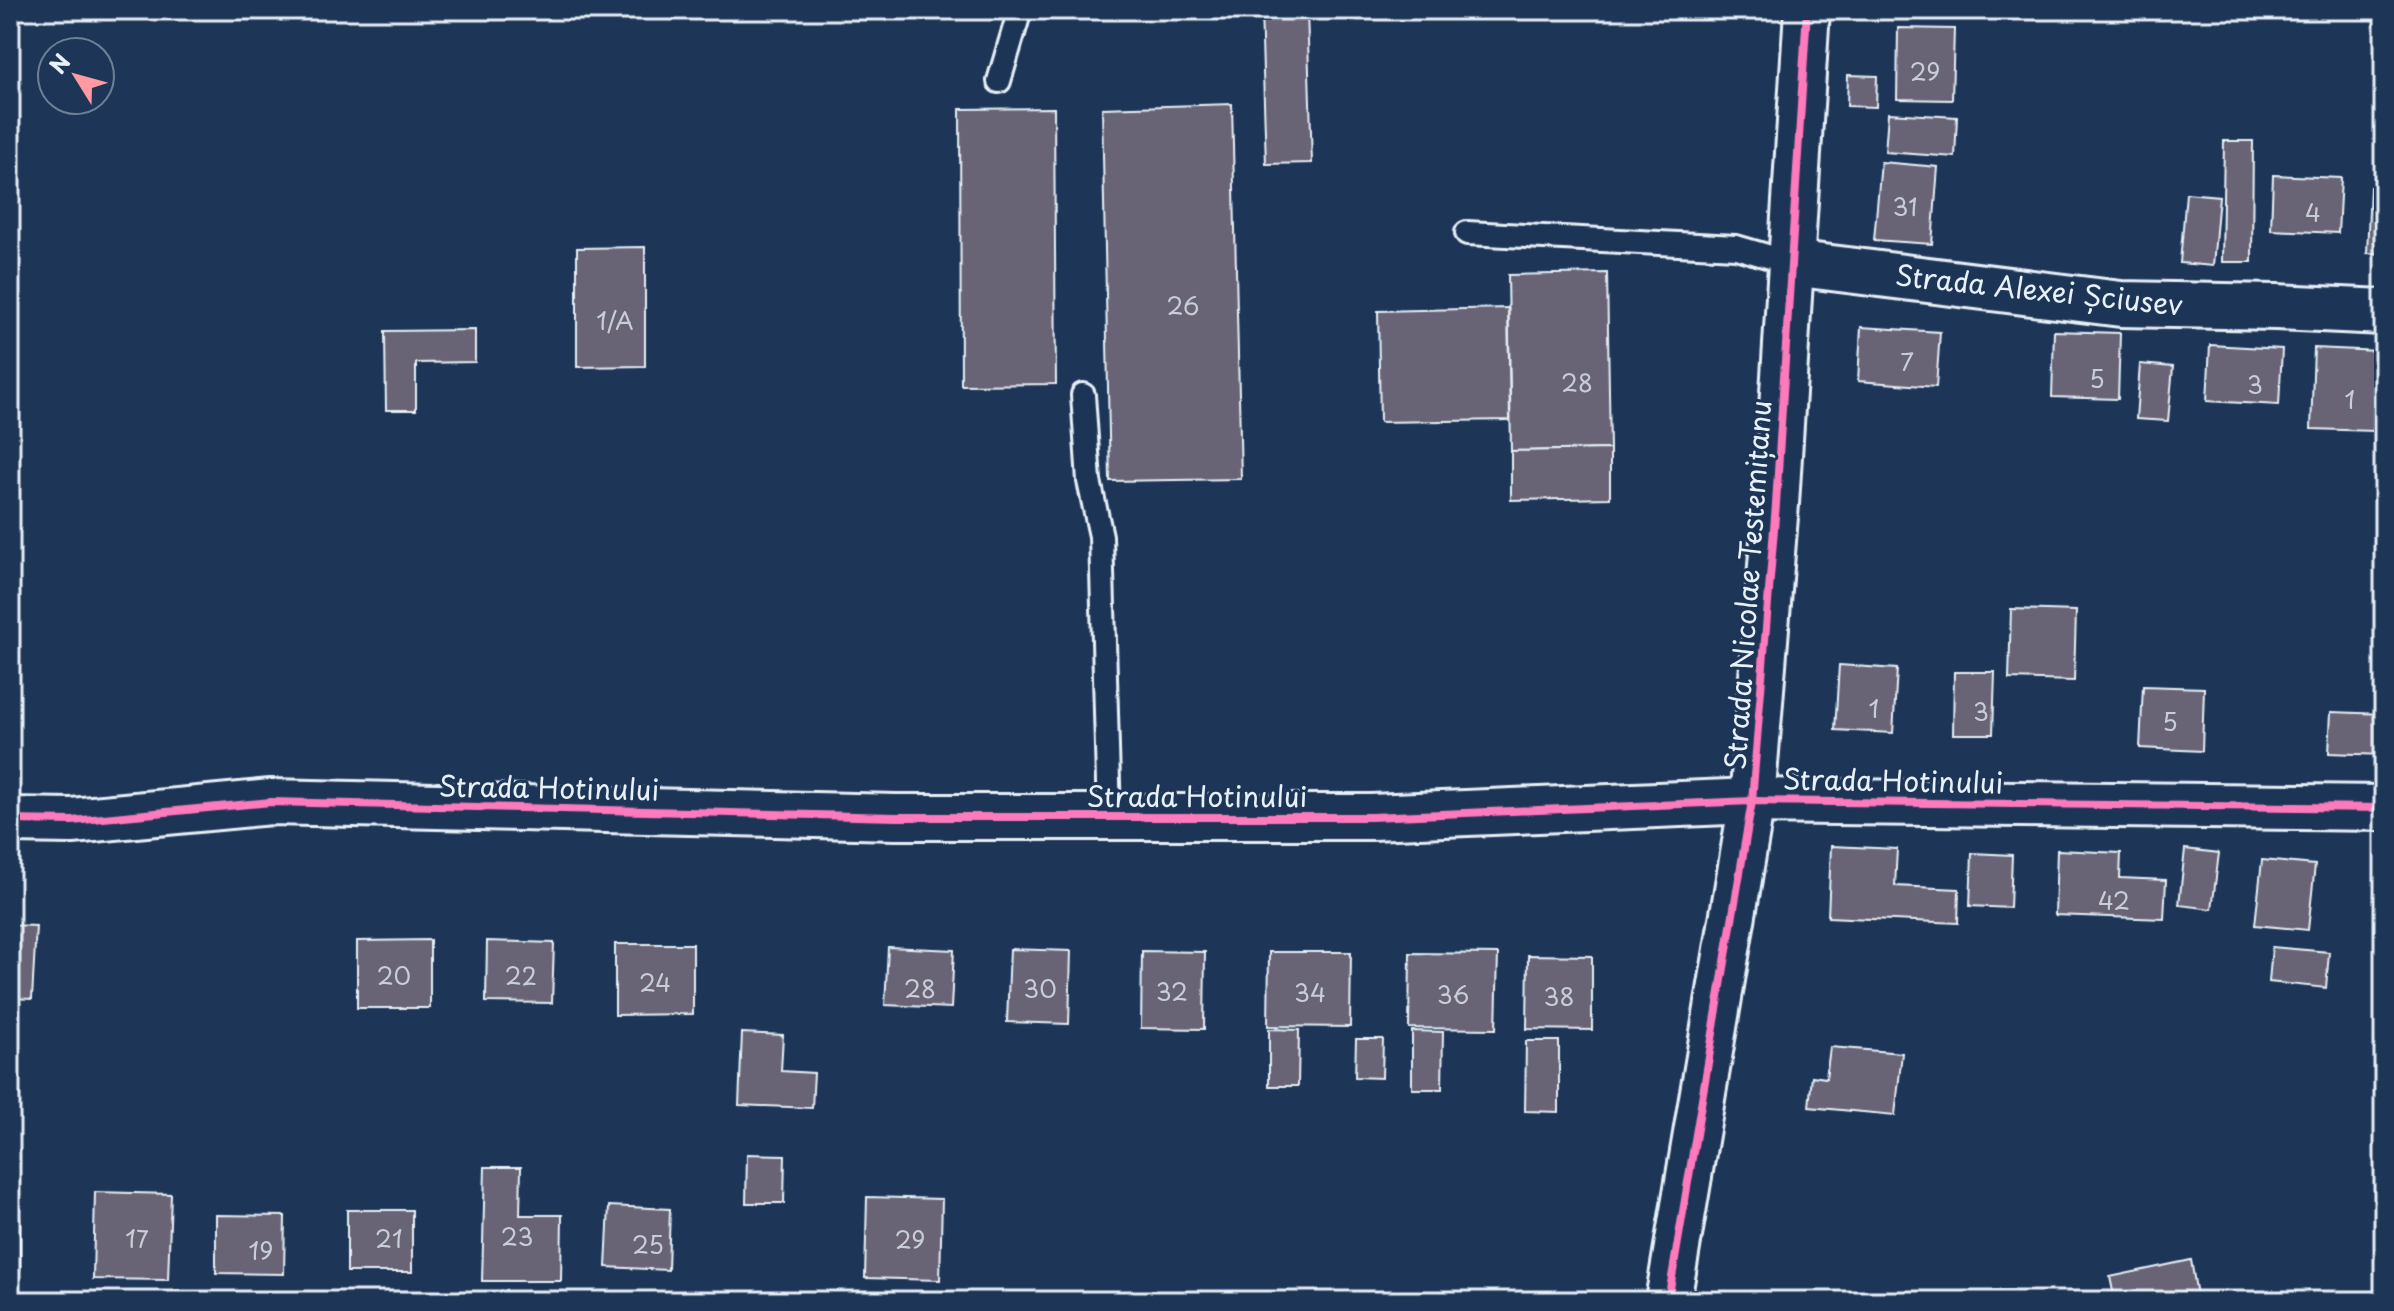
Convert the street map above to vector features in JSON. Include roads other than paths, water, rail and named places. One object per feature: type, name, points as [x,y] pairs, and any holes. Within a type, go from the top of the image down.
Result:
[{"type":"street","name":"Strada Nicolae Testemițanu","points":[[1668,1301],[1752,801],[1776,504],[1807,10]]},
{"type":"street","name":"Strada Alexei Șciusev","points":[[1791,263],[2121,304],[2384,312]]},
{"type":"street","name":"Strada Hotinului","points":[[10,820],[72,821],[271,802],[896,817],[1371,817],[1752,801],[2384,808]]},
{"type":"lane","points":[[999,81],[1020,10]]},
{"type":"lane","points":[[1467,233],[1736,247],[1791,263]]},
{"type":"lane","points":[[1083,395],[1089,481],[1101,536],[1109,817]]}]
